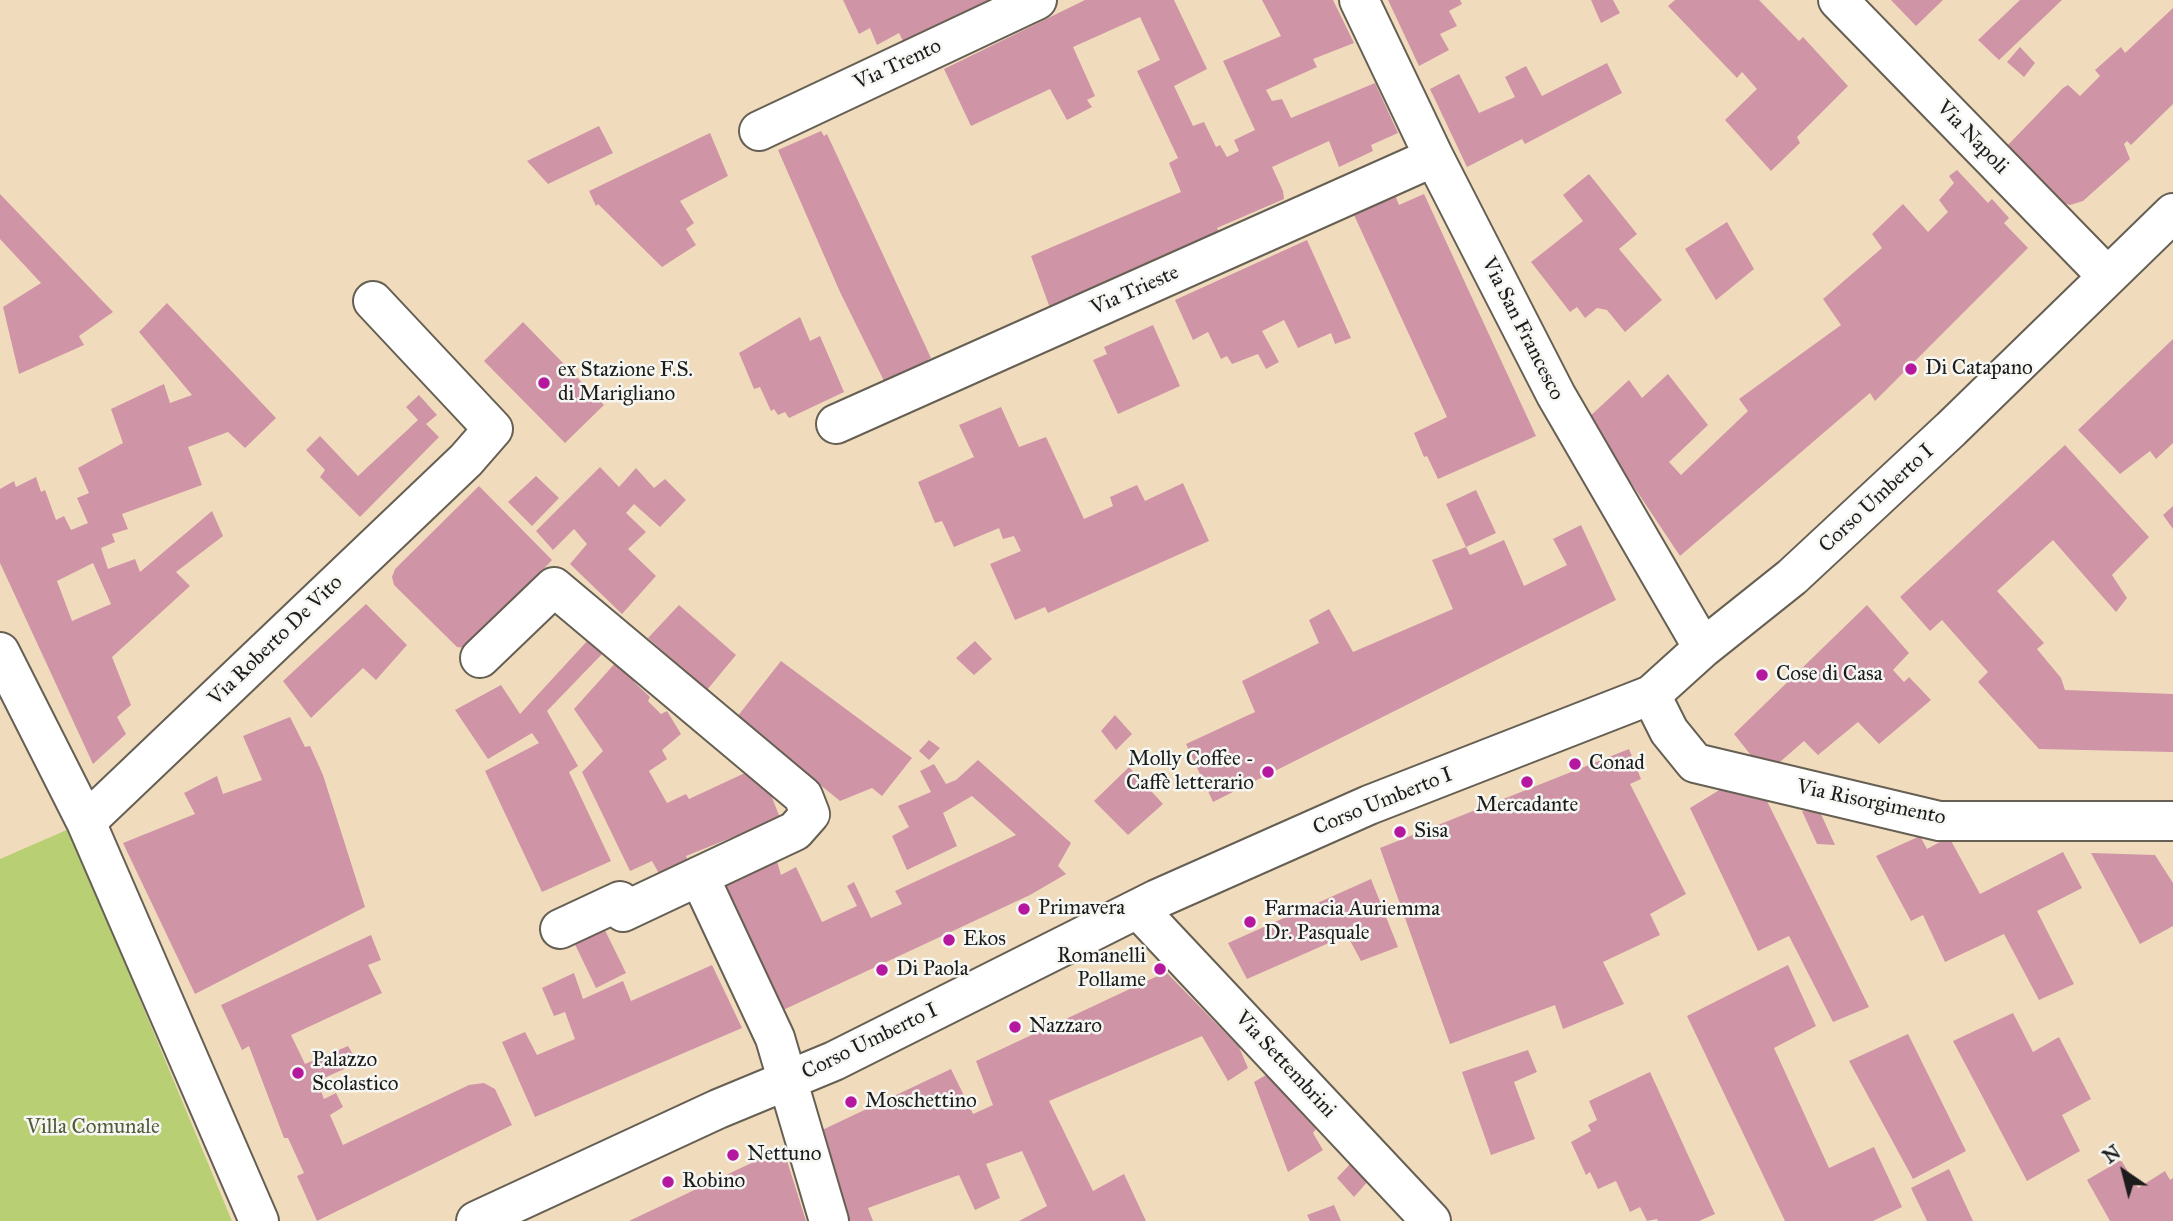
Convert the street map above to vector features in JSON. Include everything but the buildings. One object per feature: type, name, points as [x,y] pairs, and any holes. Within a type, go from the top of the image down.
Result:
[{"type":"street","name":"Via Trento","points":[[759,131],[1037,0]]},
{"type":"street","name":"Via San Francesco","points":[[1359,0],[1434,157],[1556,395],[1703,648]]},
{"type":"street","name":"Via Napoli","points":[[1838,0],[2107,276]]},
{"type":"street","name":"Via Trieste","points":[[836,424],[1434,157]]},
{"type":"street","name":"Corso Umberto I","points":[[476,1221],[718,1109],[834,1061],[1138,909],[1369,805],[1651,695],[1703,648],[1792,577],[1951,429],[2173,213]]},
{"type":"street","name":"Via Roberto De Vito","points":[[86,822],[466,460],[494,429],[373,301]]},
{"type":"street","points":[[480,658],[554,587],[803,796],[810,814],[795,831],[623,912],[620,901],[560,929]]},
{"type":"street","points":[[0,652],[86,822],[258,1221]]},
{"type":"street","name":"Via Risorgimento","points":[[1651,695],[1669,731],[1695,763],[1706,766],[1939,821],[2173,821]]},
{"type":"street","points":[[699,876],[775,1038],[829,1221]]},
{"type":"street","name":"Via Settembrini","points":[[1138,909],[1431,1221]]},
{"type":"green space","name":"Villa Comunale","points":[[69,829],[232,1221],[0,1221],[0,859]]},
{"type":"place","name":"Di Catapano","points":[[1911,369]]},
{"type":"place","name":"ex Stazione F.S. di Marigliano","points":[[544,383]]},
{"type":"place","name":"Cose di Casa","points":[[1762,675]]},
{"type":"place","name":"Conad","points":[[1575,764]]},
{"type":"place","name":"Molly Coffee - Caffè letterario","points":[[1268,772]]},
{"type":"place","name":"Mercadante","points":[[1527,782]]},
{"type":"place","name":"Sisa","points":[[1400,832]]},
{"type":"place","name":"Primavera","points":[[1024,909]]},
{"type":"place","name":"Farmacia Auriemma Dr. Pasquale","points":[[1250,922]]},
{"type":"place","name":"Ekos","points":[[949,940]]},
{"type":"place","name":"Romanelli Pollame","points":[[1160,969]]},
{"type":"place","name":"Di Paola","points":[[882,970]]},
{"type":"place","name":"Nazzaro","points":[[1015,1027]]},
{"type":"place","name":"Palazzo Scolastico","points":[[298,1073]]},
{"type":"place","name":"Moschettino","points":[[851,1102]]},
{"type":"place","name":"Nettuno","points":[[733,1155]]},
{"type":"place","name":"Robino","points":[[668,1182]]}]
